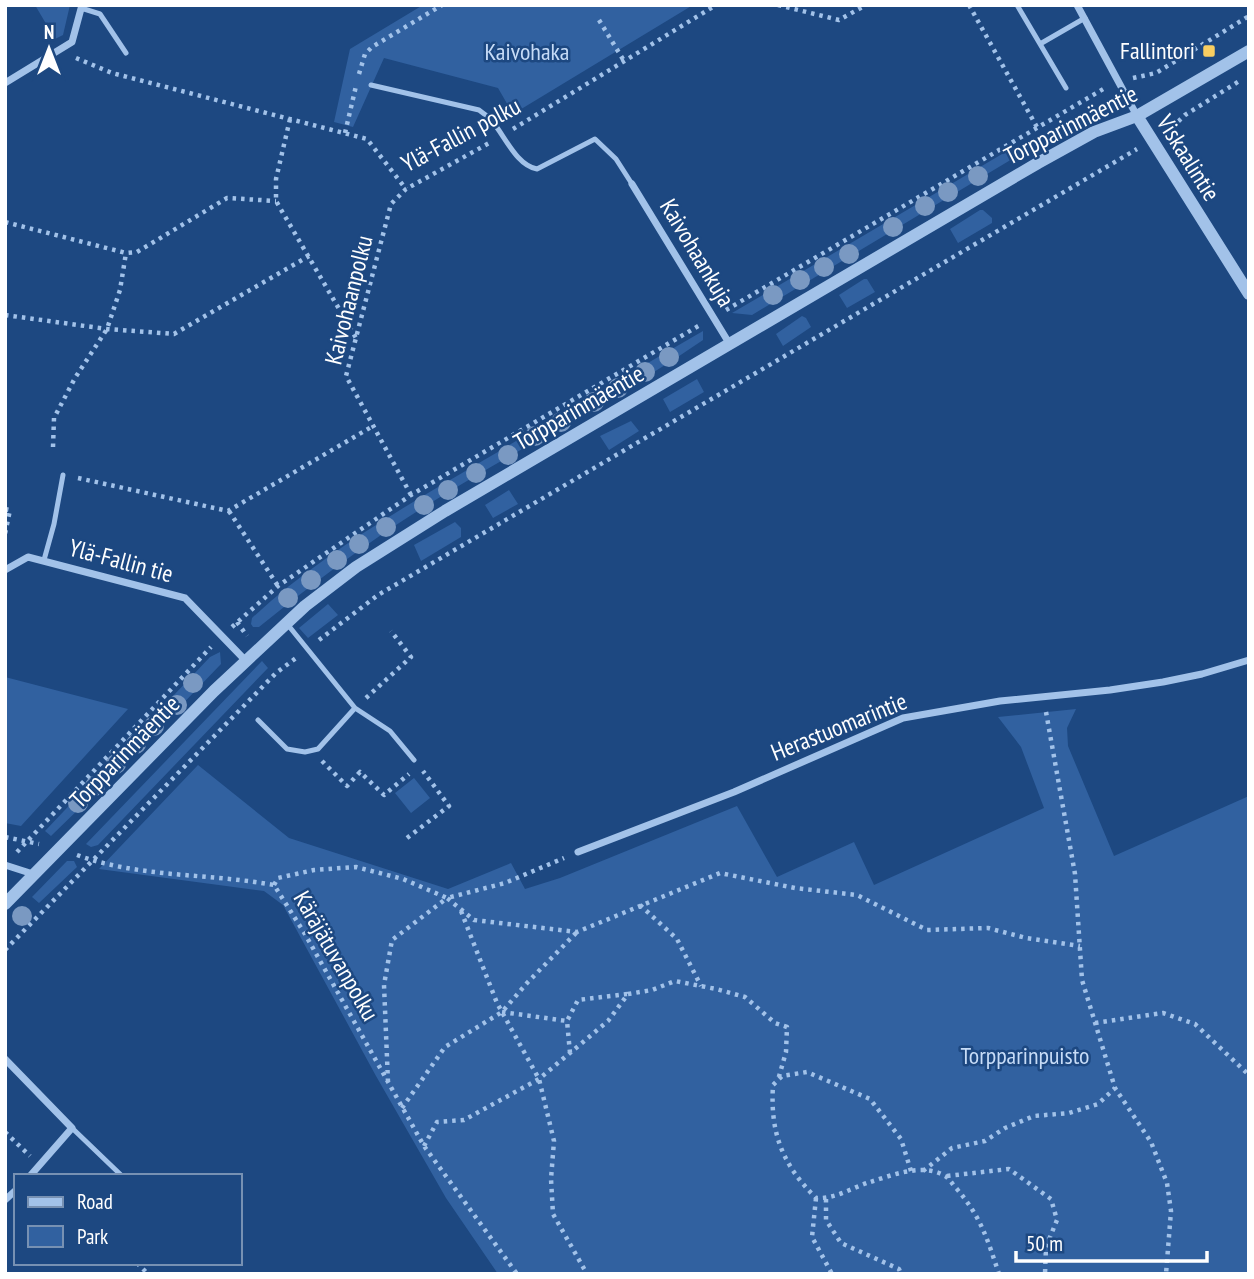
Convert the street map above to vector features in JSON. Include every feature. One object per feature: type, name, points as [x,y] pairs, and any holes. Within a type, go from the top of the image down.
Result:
[{"type":"street","points":[[1077,5],[1137,116]]},
{"type":"street","points":[[5,83],[72,41],[81,7]]},
{"type":"street","name":"Torpparinmäentie","points":[[5,904],[246,661],[305,606],[367,560],[729,343],[1083,138],[1137,116],[1249,51]]},
{"type":"street","name":"Viskaalintie","points":[[1137,116],[1249,294]]},
{"type":"street","name":"Kaivohaankuja","points":[[632,184],[729,343]]},
{"type":"street","name":"Ylä-Fallin tie","points":[[5,570],[28,556],[185,597],[246,661]]},
{"type":"street","name":"Herastuomarintie","points":[[578,852],[734,792],[902,718],[1000,701],[1163,682],[1249,660]]},
{"type":"street","points":[[5,865],[34,875]]},
{"type":"street","points":[[7,1065],[72,1128],[32,1174]]},
{"type":"lane","points":[[1017,5],[1066,88]]},
{"type":"lane","points":[[81,7],[100,14],[126,53]]},
{"type":"lane","points":[[1040,44],[1084,18]]},
{"type":"lane","points":[[371,85],[479,110],[492,120],[501,136],[528,167],[537,169],[594,139],[616,159],[632,184]]},
{"type":"lane","points":[[44,560],[63,475]]},
{"type":"lane","points":[[287,623],[355,708],[390,731],[414,760]]},
{"type":"lane","points":[[258,720],[287,749],[311,751],[318,749],[355,708]]},
{"type":"lane","points":[[72,1128],[120,1174]]},
{"type":"path","points":[[345,133],[365,54],[442,5]]},
{"type":"path","name":"Ylä-Fallin polku","points":[[63,47],[71,55],[112,74],[367,139],[406,190],[501,136],[716,5]]},
{"type":"path","points":[[778,5],[839,20],[866,5]]},
{"type":"path","points":[[969,5],[1038,128]]},
{"type":"path","points":[[599,20],[624,61]]},
{"type":"path","points":[[1195,50],[1200,57]]},
{"type":"path","points":[[5,950],[276,673],[378,595],[1153,141],[1174,128],[1185,115],[1249,75]]},
{"type":"path","points":[[290,119],[276,179],[276,201],[356,339]]},
{"type":"path","name":"Kaivohaanpolku","points":[[406,190],[391,204],[346,376],[411,495]]},
{"type":"path","points":[[5,222],[126,253],[137,252],[227,198],[276,201]]},
{"type":"path","points":[[53,447],[54,418],[75,378],[107,329],[120,290],[126,253]]},
{"type":"path","points":[[5,315],[107,329],[174,334],[309,256]]},
{"type":"path","points":[[63,475],[228,510],[373,426]]},
{"type":"path","points":[[5,509],[10,510],[5,534]]},
{"type":"path","points":[[228,510],[278,586]]},
{"type":"path","points":[[355,708],[411,657],[391,631]]},
{"type":"path","points":[[1043,698],[1075,874],[1082,980],[1115,1088],[1151,1142],[1167,1182],[1171,1212],[1166,1274]]},
{"type":"path","points":[[311,751],[347,786],[360,772],[384,795],[408,774],[411,777],[421,769]]},
{"type":"path","points":[[407,838],[449,806],[414,760]]},
{"type":"path","name":"Käräjätuvanpolku","points":[[5,837],[60,849],[126,869],[274,885],[305,934],[424,1146],[517,1274]]},
{"type":"path","points":[[387,1082],[384,985],[391,940],[447,898],[505,883],[578,852]]},
{"type":"path","points":[[274,885],[278,878],[356,867],[402,879],[447,898],[474,920],[577,932]]},
{"type":"path","points":[[402,1108],[445,1047],[502,1012],[527,982],[577,932],[719,873],[795,888],[857,895],[927,930],[988,928],[1026,938],[1080,946]]},
{"type":"path","points":[[640,905],[677,939],[701,986]]},
{"type":"path","points":[[460,909],[502,1012],[539,1079],[554,1141],[551,1179],[553,1214],[587,1274]]},
{"type":"path","points":[[570,1053],[567,1021],[578,1000],[652,990],[675,981],[745,997],[775,1023],[787,1027],[786,1052],[778,1081]]},
{"type":"path","points":[[424,1146],[437,1122],[464,1120],[539,1079],[608,1021],[628,994]]},
{"type":"path","points":[[502,1012],[567,1021]]},
{"type":"path","points":[[1095,1023],[1163,1013],[1195,1024],[1249,1075]]},
{"type":"path","points":[[832,1274],[812,1237],[816,1198],[794,1171],[778,1144],[772,1109],[773,1085],[782,1076],[807,1072],[870,1098],[901,1139],[911,1171]]},
{"type":"path","points":[[923,1171],[952,1147],[985,1141],[1034,1116],[1069,1113],[1098,1104],[1115,1088]]},
{"type":"path","points":[[816,1198],[826,1199],[864,1184],[911,1171],[946,1176],[1009,1169],[1051,1199],[1057,1220],[1046,1247],[1045,1274]]},
{"type":"path","points":[[946,1176],[969,1203],[984,1227],[999,1274]]},
{"type":"path","points":[[826,1199],[826,1220],[841,1243],[899,1269],[901,1274]]},
{"type":"green space","points":[[35,5],[70,5],[63,35],[55,39]]},
{"type":"green space","name":"Kaivohaka","points":[[423,5],[693,5],[513,114],[498,88],[384,58],[353,127],[334,122],[350,49]]},
{"type":"green space","points":[[1014,147],[1024,152],[752,315],[732,313]]},
{"type":"green space","points":[[980,210],[992,218],[992,223],[958,243],[950,229]]},
{"type":"green space","points":[[867,279],[875,292],[847,308],[839,295]]},
{"type":"green space","points":[[802,316],[811,327],[783,346],[776,334]]},
{"type":"green space","points":[[703,331],[703,340],[670,362],[414,514],[346,560],[259,627],[253,627],[251,624],[252,618],[278,595],[364,533]]},
{"type":"green space","points":[[697,379],[704,392],[670,412],[663,399]]},
{"type":"green space","points":[[631,421],[639,431],[609,450],[600,436]]},
{"type":"green space","points":[[509,490],[518,504],[493,518],[485,505]]},
{"type":"green space","points":[[455,522],[461,528],[461,537],[421,561],[414,545]]},
{"type":"green space","points":[[328,604],[338,615],[308,638],[299,628]]},
{"type":"green space","points":[[220,652],[221,664],[122,767],[51,836],[45,831],[210,657]]},
{"type":"green space","points":[[262,661],[268,668],[98,845],[91,847],[86,844]]},
{"type":"green space","points":[[5,677],[128,709],[21,826],[5,823]]},
{"type":"green space","name":"Torpparinpuisto","points":[[1076,709],[1067,728],[1068,746],[1114,856],[1249,796],[1249,1274],[498,1274],[446,1198],[283,905],[264,891],[99,869],[198,765],[289,838],[448,889],[511,863],[525,889],[560,878],[737,806],[777,877],[854,842],[874,885],[1044,808],[1021,747],[998,717]]},
{"type":"green space","points":[[414,778],[430,798],[411,813],[395,793]]},
{"type":"green space","points":[[67,861],[74,861],[77,867],[39,903],[32,897]]},
{"type":"place","name":"Fallintori","points":[[1209,51]]}]
